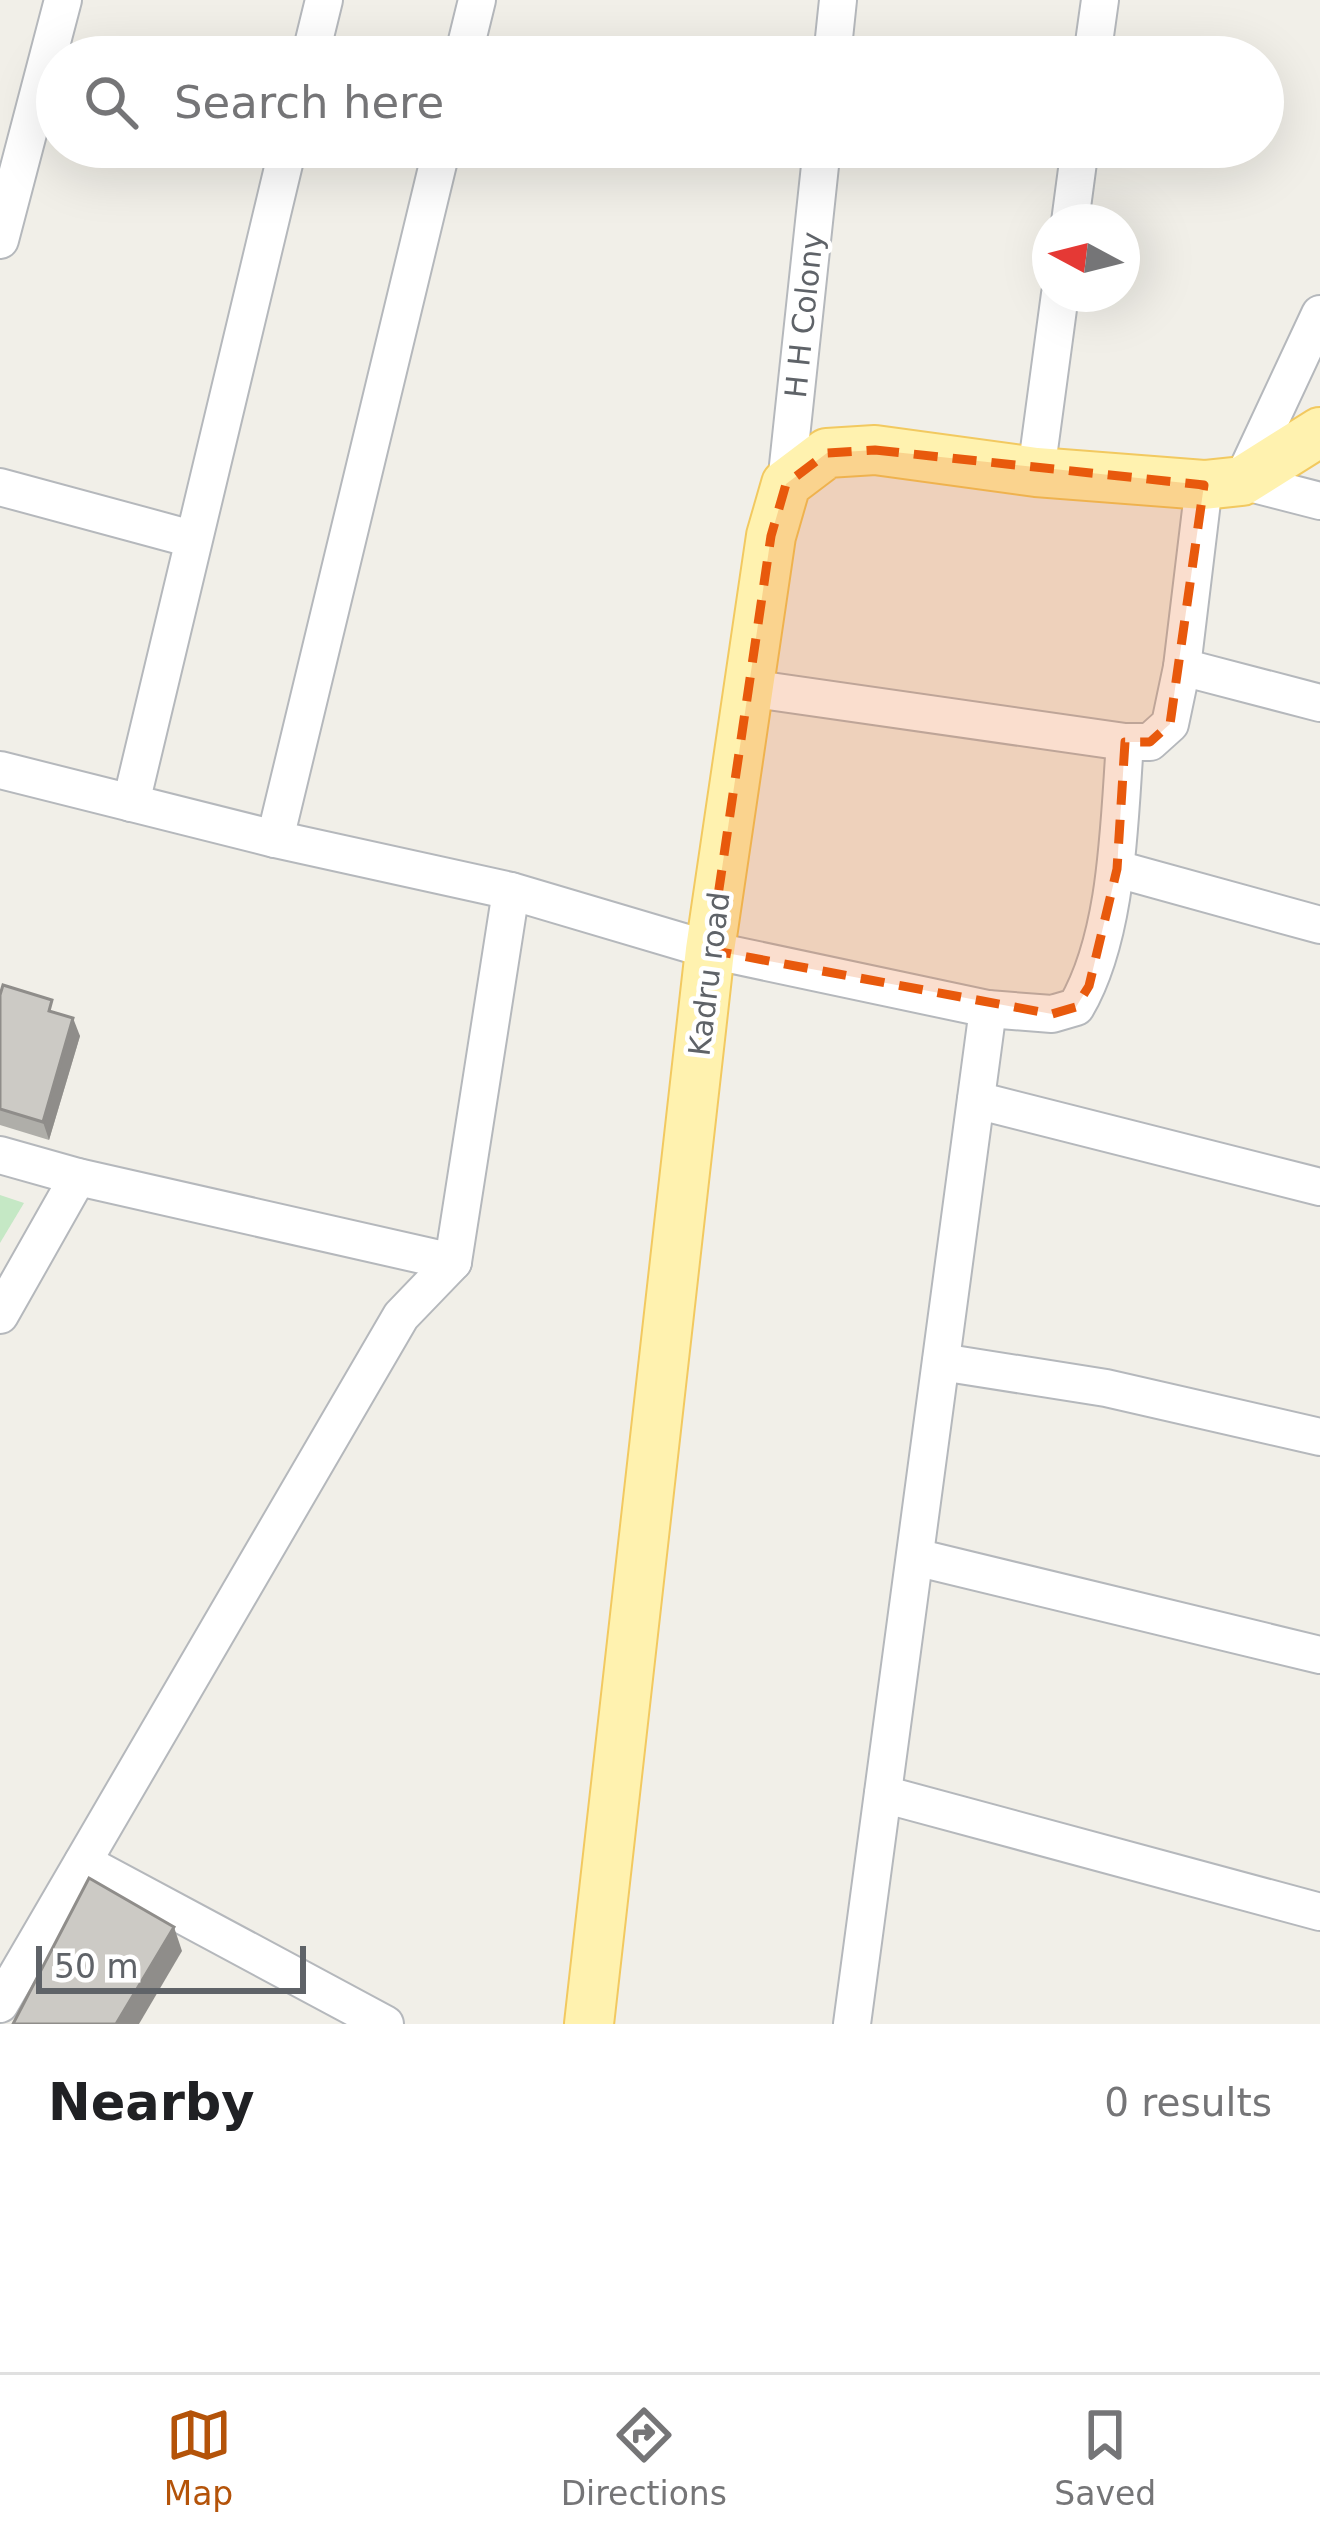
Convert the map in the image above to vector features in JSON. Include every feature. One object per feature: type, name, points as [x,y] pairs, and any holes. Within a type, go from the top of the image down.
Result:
[{"type":"main road","points":[[785,484],[827,453],[875,450],[1036,472],[1223,483],[1320,432]]},
{"type":"main road","name":"Kadru road","points":[[589,2024],[710,950],[771,536],[785,484]]},
{"type":"street","points":[[54,36],[64,0]]},
{"type":"street","points":[[315,36],[324,0]]},
{"type":"street","points":[[469,36],[477,0]]},
{"type":"street","points":[[834,36],[838,0]]},
{"type":"street","points":[[1095,36],[1100,0]]},
{"type":"street","points":[[0,240],[36,105]]},
{"type":"street","points":[[130,803],[283,168]]},
{"type":"street","points":[[275,839],[437,168]]},
{"type":"street","name":"H H Colony","points":[[785,484],[820,168]]},
{"type":"street","points":[[1072,204],[1077,168]]},
{"type":"street","points":[[1036,472],[1058,312]]},
{"type":"street","points":[[748,688],[1150,742],[1170,724],[1223,483],[1320,314]]},
{"type":"street","points":[[1223,483],[1320,501]]},
{"type":"street","points":[[0,487],[192,539]]},
{"type":"street","points":[[1182,668],[1320,704]]},
{"type":"street","points":[[0,770],[275,839],[511,891],[710,950],[988,1009],[1052,1014],[1076,1007],[1088,986],[1117,869],[1124,742]]},
{"type":"street","points":[[1117,869],[1320,925]]},
{"type":"street","points":[[0,2004],[401,1316],[453,1262],[511,891]]},
{"type":"street","points":[[852,2024],[988,1009]]},
{"type":"street","points":[[976,1100],[1320,1187]]},
{"type":"street","points":[[0,1155],[77,1177],[453,1262]]},
{"type":"street","points":[[0,1315],[77,1177]]},
{"type":"street","points":[[941,1362],[1106,1388],[1320,1437]]},
{"type":"street","points":[[915,1557],[1320,1655]]},
{"type":"street","points":[[883,1795],[1320,1912]]},
{"type":"street","points":[[83,1862],[385,2024]]},
{"type":"highlighted area","points":[[875,450],[1204,485],[1170,724],[1150,742],[1125,742],[1117,869],[1089,986],[1076,1007],[1052,1014],[710,950],[771,536],[786,484],[827,453]]},
{"type":"green space","points":[[0,1195],[24,1203],[0,1243]]},
{"type":"building","points":[[3,985],[52,1000],[49,1011],[73,1018],[43,1122],[0,1109]]},
{"type":"building","points":[[89,1878],[174,1927],[116,2024],[13,2024]]}]
